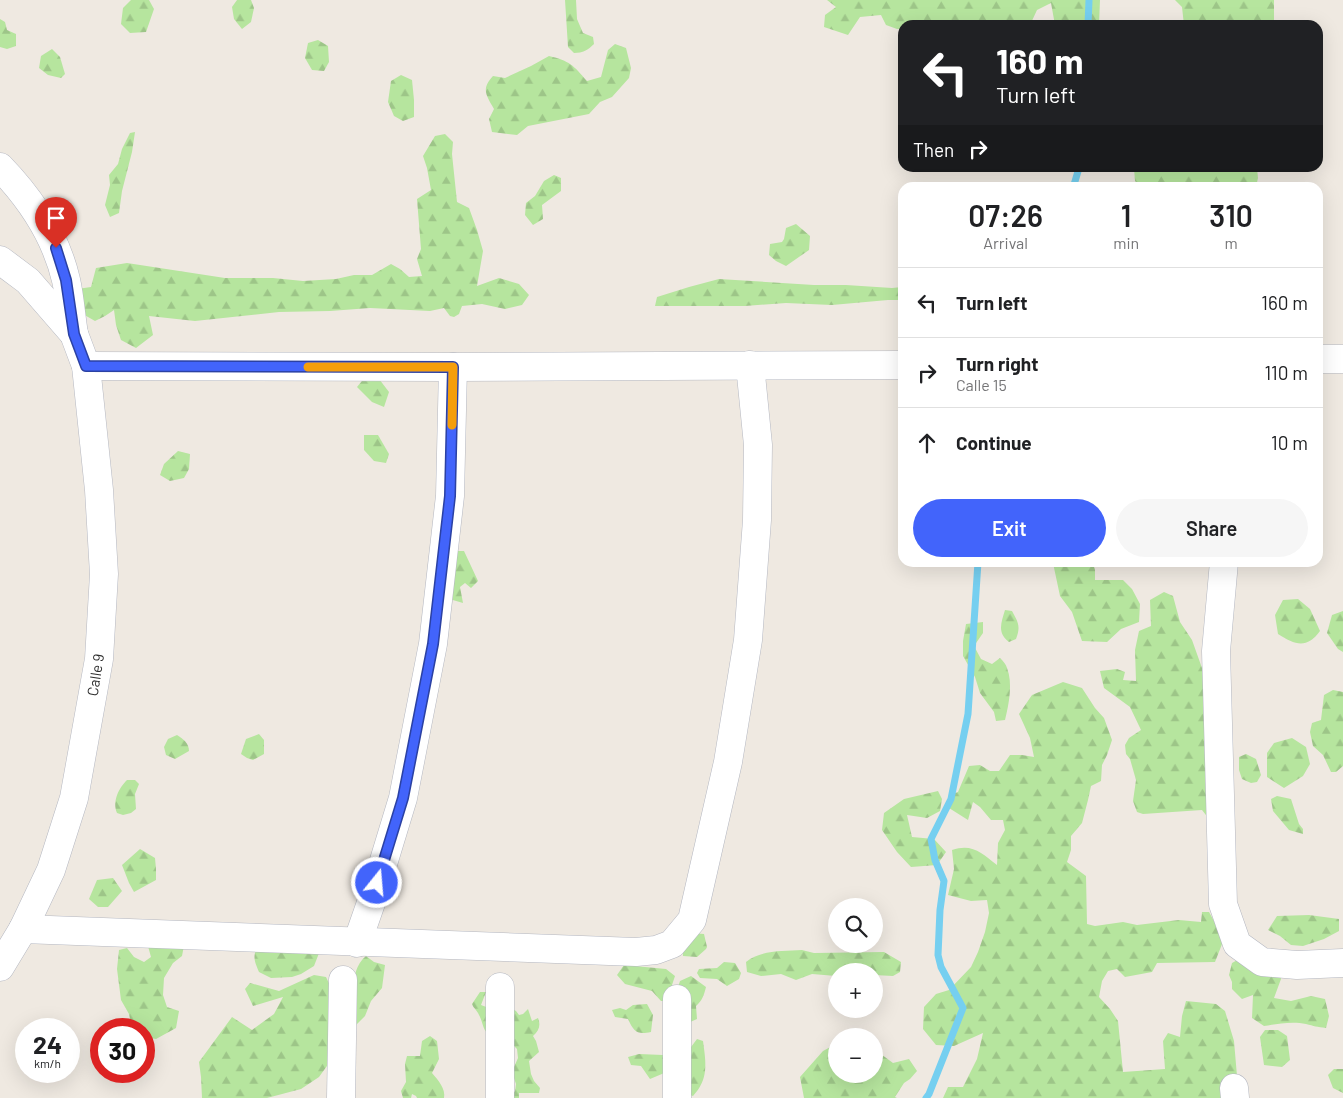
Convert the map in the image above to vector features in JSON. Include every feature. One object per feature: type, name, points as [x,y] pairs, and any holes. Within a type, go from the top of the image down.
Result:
[{"type":"street","points":[[0,167],[22,193],[40,219],[56,248],[66,280],[74,334]]},
{"type":"street","points":[[0,260],[28,280],[74,334]]},
{"type":"street","name":"Calle 9","points":[[0,967],[24,929],[50,870],[74,798],[99,659],[104,574],[99,490],[86,366],[74,334]]},
{"type":"street","points":[[1323,359],[1343,359]]},
{"type":"street","points":[[24,929],[636,952],[656,950],[672,944],[692,920],[728,762],[748,640],[758,520],[758,445],[750,365]]},
{"type":"street","points":[[86,366],[898,365]]},
{"type":"street","points":[[358,942],[403,798],[433,644],[450,496],[453,367]]},
{"type":"street","points":[[1224,567],[1216,651],[1223,904],[1237,944],[1262,962],[1297,965],[1343,963]]},
{"type":"street","points":[[341,1098],[343,980]]},
{"type":"street","points":[[500,987],[500,1098]]},
{"type":"street","points":[[677,999],[678,1098]]},
{"type":"green space","points":[[131,0],[149,0],[154,9],[146,32],[130,33],[121,24],[123,8]]},
{"type":"green space","points":[[237,0],[251,0],[254,8],[251,22],[242,29],[234,19],[232,7]]},
{"type":"green space","points":[[565,0],[576,0],[577,19],[583,33],[593,37],[594,44],[583,52],[574,53],[568,47]]},
{"type":"green space","points":[[827,0],[1100,0],[1099,20],[1054,20],[1051,3],[1037,10],[1032,20],[898,20],[897,29],[886,25],[881,15],[860,17],[848,35],[824,27],[825,15],[836,7]]},
{"type":"green space","points":[[1175,0],[1274,0],[1274,20],[1183,20],[1182,7]]},
{"type":"green space","points":[[0,19],[5,22],[7,30],[16,34],[16,46],[7,49],[0,47]]},
{"type":"green space","points":[[318,40],[328,46],[329,62],[324,71],[312,70],[305,58],[308,43]]},
{"type":"green space","points":[[615,44],[626,48],[631,68],[629,78],[612,97],[600,102],[589,114],[528,126],[517,135],[492,132],[489,119],[494,109],[487,96],[486,88],[493,76],[505,78],[549,56],[571,64],[587,81],[601,77],[608,50]]},
{"type":"green space","points":[[52,49],[60,57],[65,74],[61,78],[48,75],[39,68],[41,56]]},
{"type":"green space","points":[[401,75],[412,80],[414,100],[414,117],[403,121],[394,116],[388,102],[391,81]]},
{"type":"green space","points":[[135,132],[119,213],[110,217],[105,205],[110,185],[109,175],[118,164],[122,149],[130,133]]},
{"type":"green space","points":[[445,134],[453,142],[452,154],[457,202],[469,208],[483,251],[477,286],[499,278],[519,284],[529,295],[522,305],[505,309],[482,304],[462,306],[459,314],[454,317],[450,316],[444,308],[430,311],[370,308],[279,312],[195,321],[149,316],[153,335],[136,348],[121,340],[114,310],[95,321],[74,309],[77,289],[91,287],[96,268],[127,263],[225,278],[273,278],[303,281],[336,279],[354,275],[372,275],[391,264],[409,277],[422,276],[417,259],[421,249],[417,199],[431,190],[423,156],[435,136]]},
{"type":"green space","points":[[1134,172],[1257,172],[1258,178],[1257,182],[1135,181]]},
{"type":"green space","points":[[554,175],[561,178],[561,191],[542,205],[543,219],[533,225],[525,215],[526,203],[535,196],[544,181]]},
{"type":"green space","points":[[796,224],[810,236],[809,250],[786,266],[769,255],[770,244],[782,242],[786,228]]},
{"type":"green space","points":[[719,279],[814,285],[898,287],[898,300],[832,305],[786,303],[745,306],[655,306],[657,297]]},
{"type":"green space","points":[[376,375],[389,392],[384,407],[372,402],[357,387],[366,376]]},
{"type":"green space","points":[[364,435],[378,435],[389,454],[386,463],[374,461],[364,450]]},
{"type":"green space","points":[[178,451],[190,454],[189,469],[184,478],[170,481],[160,475],[164,464]]},
{"type":"green space","points":[[456,551],[464,551],[478,581],[471,588],[465,583],[460,587],[463,603],[446,598]]},
{"type":"green space","points":[[1054,567],[1094,567],[1095,580],[1123,580],[1132,589],[1140,604],[1139,622],[1121,629],[1107,642],[1082,641],[1072,612],[1060,596]]},
{"type":"green space","points":[[1164,592],[1173,596],[1180,622],[1192,640],[1202,668],[1212,687],[1209,819],[1202,810],[1143,814],[1137,812],[1133,801],[1136,780],[1130,759],[1126,754],[1125,745],[1129,738],[1141,730],[1130,707],[1104,688],[1100,671],[1117,669],[1125,672],[1123,680],[1136,681],[1135,650],[1139,631],[1151,626],[1150,600]]},
{"type":"green space","points":[[1298,599],[1310,609],[1320,631],[1310,641],[1305,643],[1295,643],[1278,634],[1275,615],[1283,600]]},
{"type":"green space","points":[[1005,610],[1012,611],[1019,627],[1016,639],[1009,642],[1001,631]]},
{"type":"green space","points":[[1343,611],[1343,652],[1338,649],[1327,633],[1332,615]]},
{"type":"green space","points":[[983,622],[983,633],[974,646],[981,659],[992,664],[1000,658],[1007,667],[1010,687],[1005,720],[996,721],[994,712],[980,693],[975,677],[963,656],[966,624]]},
{"type":"green space","points":[[1063,682],[1082,688],[1104,718],[1112,740],[1102,765],[1101,781],[1091,786],[1082,823],[1071,836],[1071,850],[1067,862],[1086,876],[1087,924],[1095,926],[1123,922],[1137,925],[1179,920],[1201,922],[1202,912],[1209,912],[1224,939],[1215,962],[1157,963],[1152,972],[1125,977],[1117,969],[1108,971],[1102,981],[1099,997],[1118,1021],[1123,1072],[1165,1069],[1163,1041],[1168,1033],[1180,1037],[1186,1001],[1216,1004],[1225,1011],[1234,1041],[1237,1076],[1222,1098],[943,1098],[948,1087],[963,1087],[977,1059],[983,1033],[954,1046],[936,1045],[923,1029],[924,1007],[936,994],[949,990],[971,967],[985,932],[989,913],[987,900],[971,901],[948,895],[954,869],[952,850],[965,848],[976,850],[997,865],[998,843],[1005,830],[1003,820],[991,820],[973,802],[968,820],[949,808],[950,795],[958,792],[969,766],[980,765],[990,771],[999,771],[1010,755],[1034,757],[1030,738],[1019,714],[1032,695]]},
{"type":"green space","points":[[1333,690],[1343,692],[1343,766],[1336,772],[1331,772],[1323,755],[1313,746],[1310,732],[1312,723],[1321,720],[1324,695]]},
{"type":"green space","points":[[259,734],[264,740],[264,754],[253,760],[241,754],[246,739]]},
{"type":"green space","points":[[177,735],[187,743],[189,751],[175,759],[166,755],[164,747],[168,739]]},
{"type":"green space","points":[[1292,738],[1306,747],[1310,764],[1303,776],[1284,788],[1267,777],[1267,753],[1274,743]]},
{"type":"green space","points":[[1246,754],[1256,759],[1261,775],[1257,782],[1251,783],[1242,779],[1239,770],[1239,757]]},
{"type":"green space","points":[[127,780],[135,780],[139,784],[135,794],[136,809],[131,813],[123,815],[117,813],[115,804],[121,787]]},
{"type":"green space","points":[[938,791],[942,799],[940,811],[927,818],[907,815],[912,837],[934,839],[946,852],[937,865],[911,867],[897,852],[882,830],[884,813],[904,799]]},
{"type":"green space","points":[[1277,796],[1291,799],[1299,824],[1303,829],[1303,834],[1289,830],[1273,811],[1271,799]]},
{"type":"green space","points":[[140,849],[155,858],[156,880],[134,892],[122,865]]},
{"type":"green space","points":[[113,878],[122,891],[108,907],[98,907],[89,899],[97,880]]},
{"type":"green space","points":[[1309,915],[1339,919],[1339,931],[1324,939],[1303,946],[1291,945],[1280,936],[1268,930],[1277,916]]},
{"type":"green space","points":[[691,933],[704,934],[707,947],[697,957],[683,956],[682,938]]},
{"type":"green space","points":[[146,939],[185,940],[182,956],[173,963],[164,978],[163,995],[167,1007],[179,1011],[176,1028],[156,1039],[155,1018],[130,1018],[121,1000],[117,969],[119,950],[127,948],[134,957],[144,962],[151,957]]},
{"type":"green space","points":[[259,944],[321,948],[314,966],[301,974],[292,977],[271,978],[259,972],[256,964],[254,958]]},
{"type":"green space","points":[[802,950],[814,953],[884,952],[901,962],[900,972],[893,976],[883,975],[883,963],[828,963],[828,975],[812,974],[796,980],[781,974],[761,976],[747,972],[746,962],[758,955]]},
{"type":"green space","points":[[366,956],[374,962],[385,965],[382,988],[371,1001],[365,1016],[356,1025],[354,979],[356,970]]},
{"type":"green space","points":[[1241,958],[1278,962],[1281,979],[1274,998],[1291,1001],[1311,996],[1325,999],[1329,1016],[1326,1028],[1295,1023],[1264,1026],[1252,1018],[1253,995],[1242,999],[1232,989],[1229,975],[1232,963]]},
{"type":"green space","points":[[724,962],[735,963],[741,973],[739,979],[727,986],[717,979],[700,978],[697,973],[699,969],[717,968]]},
{"type":"green space","points":[[624,965],[666,969],[675,976],[672,985],[672,997],[661,1001],[652,991],[625,984],[617,975]]},
{"type":"green space","points":[[314,975],[326,977],[337,1000],[332,1059],[319,1077],[301,1089],[267,1098],[202,1098],[199,1062],[232,1017],[252,1030],[274,1014],[283,997],[253,1006],[245,989],[250,983],[279,991]]},
{"type":"green space","points":[[691,976],[706,987],[700,1002],[696,1006],[697,1019],[688,1023],[675,996],[680,981]]},
{"type":"green space","points":[[480,992],[486,992],[481,1005],[489,1008],[488,1034],[472,1004]]},
{"type":"green space","points":[[647,1004],[653,1015],[651,1032],[646,1033],[636,1032],[628,1019],[615,1017],[612,1010],[620,1008],[626,1010],[633,1005]]},
{"type":"green space","points":[[511,1008],[519,1015],[528,1009],[532,1021],[538,1018],[539,1023],[538,1030],[533,1036],[539,1052],[529,1061],[531,1074],[540,1088],[539,1093],[519,1093],[519,1098],[505,1098],[512,1095],[515,1091],[516,1084],[513,1075],[518,1058],[517,1049],[513,1045],[514,1034]]},
{"type":"green space","points":[[1265,1030],[1278,1030],[1287,1036],[1290,1060],[1282,1067],[1264,1065],[1260,1037]]},
{"type":"green space","points":[[430,1036],[437,1041],[439,1059],[432,1073],[443,1088],[444,1098],[417,1098],[412,1094],[411,1098],[403,1098],[401,1091],[406,1082],[405,1064],[407,1056],[420,1056],[422,1041]]},
{"type":"green space","points":[[697,1039],[703,1041],[705,1070],[702,1083],[693,1096],[687,1094],[688,1051]]},
{"type":"green space","points":[[828,1048],[828,1083],[883,1083],[883,1056],[893,1063],[909,1059],[917,1071],[904,1083],[895,1097],[897,1098],[804,1098],[800,1077],[823,1051]]},
{"type":"green space","points":[[639,1054],[663,1055],[667,1057],[669,1071],[650,1079],[641,1066],[631,1065],[628,1057]]},
{"type":"green space","points":[[1334,1069],[1343,1069],[1343,1093],[1333,1088],[1328,1075]]},
{"type":"waterway","points":[[1088,20],[1089,0]]},
{"type":"waterway","points":[[1075,182],[1078,172]]},
{"type":"waterway","points":[[926,1098],[963,1008],[941,967],[938,955],[940,910],[944,881],[935,860],[931,839],[951,799],[968,714],[978,567]]},
{"type":"slow traffic","points":[[308,367],[453,367],[452,425]]},
{"type":"route","points":[[56,248],[66,280],[74,334],[86,366],[453,367],[450,496],[433,644],[403,798],[377,883]]}]
